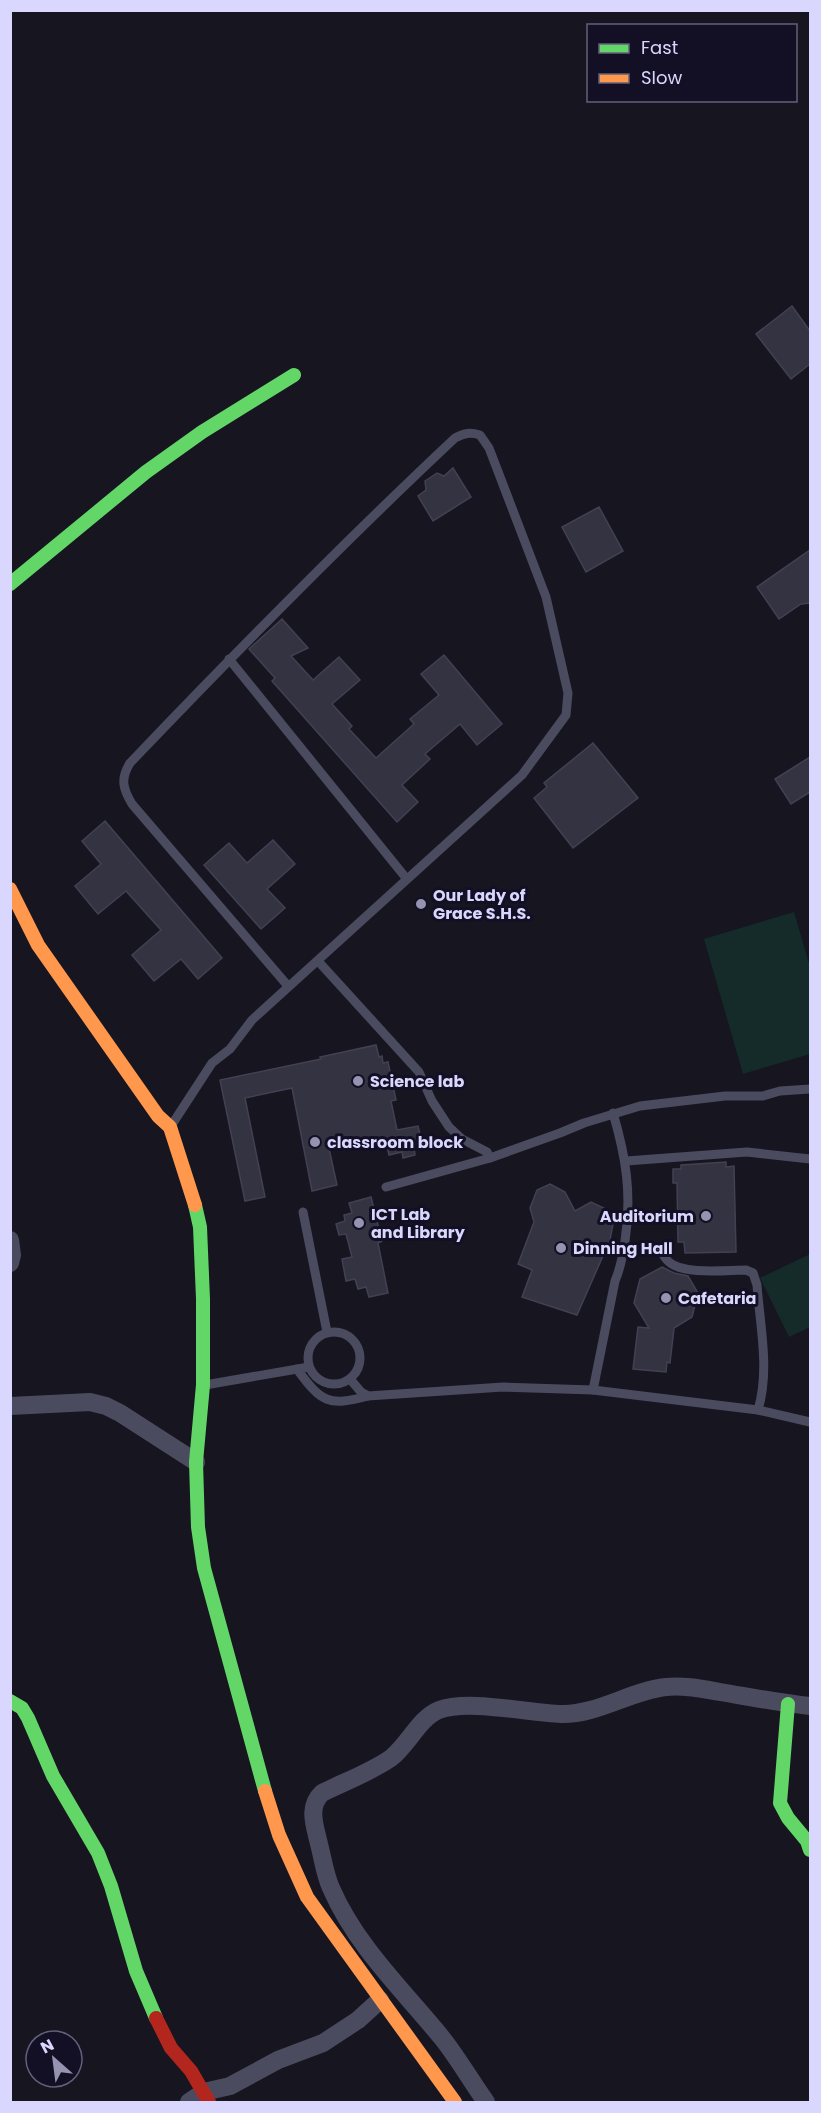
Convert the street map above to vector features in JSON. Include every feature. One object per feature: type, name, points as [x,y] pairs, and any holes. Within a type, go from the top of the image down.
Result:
[{"type":"street","points":[[10,584],[146,472],[202,432],[294,375]]},
{"type":"street","points":[[10,889],[38,945],[158,1116],[170,1127],[193,1194],[200,1227],[203,1385],[196,1462],[198,1527],[204,1568],[273,1817],[307,1897],[455,2103]]},
{"type":"street","points":[[10,1240],[12,1255],[10,1263]]},
{"type":"street","points":[[11,1400],[90,1402],[106,1406],[196,1462]]},
{"type":"street","points":[[486,2103],[444,2041],[357,1936],[344,1916],[330,1886],[315,1825],[313,1813],[316,1799],[322,1793],[390,1759],[405,1746],[428,1716],[447,1707],[465,1706],[563,1714],[582,1711],[643,1691],[675,1686],[810,1706]]},
{"type":"street","points":[[10,1701],[22,1708],[28,1718],[53,1776],[98,1853],[111,1886],[136,1971],[157,2021],[171,2048],[191,2071],[201,2099],[278,2060],[323,2043],[358,2020],[380,2000]]},
{"type":"street","points":[[788,1704],[780,1803],[788,1818],[807,1841],[810,1850]]},
{"type":"lane","points":[[170,1127],[212,1063],[230,1049],[252,1020],[406,878],[522,776],[566,715],[568,693],[546,597],[489,448],[480,435],[471,432],[455,438],[373,514],[229,659],[124,773],[122,782],[124,791],[132,804],[288,986]]},
{"type":"lane","points":[[229,659],[406,878]]},
{"type":"lane","points":[[318,961],[419,1072],[432,1101],[449,1127],[462,1139],[487,1152],[490,1158]]},
{"type":"lane","points":[[386,1187],[490,1158],[613,1113],[640,1106],[725,1096],[764,1096],[780,1091],[810,1089]]},
{"type":"lane","points":[[593,1390],[615,1281],[621,1269],[629,1204],[626,1161],[613,1113]]},
{"type":"lane","points":[[626,1161],[747,1152],[810,1159]]},
{"type":"lane","points":[[303,1212],[327,1332]]},
{"type":"lane","points":[[660,1250],[668,1262],[676,1267],[689,1270],[746,1270],[753,1273],[757,1284],[764,1367],[763,1393],[758,1410]]},
{"type":"lane","points":[[336,1331],[345,1334],[357,1345],[360,1353],[357,1370],[350,1379],[336,1384],[328,1383],[313,1374],[309,1366],[308,1358],[313,1342],[327,1332],[336,1331]]},
{"type":"lane","points":[[203,1385],[309,1366]]},
{"type":"lane","points":[[297,1369],[313,1390],[329,1401],[348,1401],[368,1396],[503,1388],[593,1390],[758,1410],[810,1422]]},
{"type":"lane","points":[[350,1379],[361,1392],[368,1396]]},
{"type":"green space","points":[[794,912],[810,967],[810,1054],[743,1074],[704,939]]},
{"type":"green space","points":[[810,1254],[810,1327],[789,1337],[760,1278]]},
{"type":"building","points":[[792,306],[810,331],[810,364],[791,379],[756,334]]},
{"type":"building","points":[[453,468],[471,497],[433,521],[418,496],[426,490],[425,481],[437,473],[444,476]]},
{"type":"building","points":[[599,507],[623,551],[586,572],[562,527]]},
{"type":"building","points":[[810,550],[810,603],[801,604],[779,619],[757,587]]},
{"type":"building","points":[[282,619],[308,648],[291,656],[313,680],[339,657],[360,680],[332,704],[352,726],[349,729],[376,758],[414,724],[410,719],[439,695],[421,674],[444,655],[502,724],[477,745],[460,724],[425,754],[430,759],[402,785],[418,802],[397,822],[272,681],[275,678],[249,649]]},
{"type":"building","points":[[593,743],[638,798],[573,848],[534,798],[547,787],[544,783]]},
{"type":"building","points":[[810,757],[810,792],[791,804],[775,779]]},
{"type":"building","points":[[105,821],[222,958],[198,979],[181,959],[154,981],[132,955],[161,930],[126,891],[98,914],[75,886],[101,864],[82,841]]},
{"type":"building","points":[[273,840],[295,864],[267,889],[285,908],[261,929],[204,865],[229,843],[247,863]]},
{"type":"building","points":[[376,1045],[383,1063],[388,1062],[396,1100],[391,1101],[397,1130],[418,1126],[423,1146],[414,1148],[415,1155],[403,1158],[402,1152],[389,1155],[385,1138],[355,1144],[354,1139],[328,1144],[337,1185],[312,1191],[292,1088],[245,1098],[265,1197],[245,1201],[220,1080]]},
{"type":"building","name":"Auditorium","points":[[726,1162],[726,1167],[734,1166],[736,1252],[685,1253],[684,1242],[678,1242],[677,1183],[673,1183],[673,1169],[681,1169],[681,1165]]},
{"type":"building","name":"Dinning Hall","points":[[550,1184],[565,1192],[575,1211],[591,1202],[608,1210],[613,1224],[610,1240],[577,1315],[522,1297],[532,1270],[518,1264],[534,1222],[530,1208],[537,1190]]},
{"type":"building","points":[[371,1197],[382,1241],[378,1243],[388,1293],[369,1297],[366,1287],[358,1289],[355,1279],[346,1281],[342,1259],[352,1257],[346,1234],[339,1235],[336,1224],[345,1221],[344,1215],[352,1213],[349,1203]]},
{"type":"building","name":"Cafetaria","points":[[662,1267],[688,1276],[698,1293],[692,1317],[674,1328],[670,1363],[667,1362],[666,1372],[633,1369],[638,1327],[649,1328],[634,1303],[640,1279]]},
{"type":"traffic: fast","points":[[10,584],[146,472],[202,432],[294,375]]},
{"type":"traffic: fast","points":[[195,1205],[200,1227],[203,1299],[203,1385],[196,1462],[198,1527],[204,1568],[265,1791]]},
{"type":"traffic: fast","points":[[10,1701],[22,1708],[28,1718],[53,1776],[98,1853],[111,1886],[136,1971],[156,2018]]},
{"type":"traffic: fast","points":[[788,1704],[780,1803],[788,1818],[807,1841],[810,1850]]},
{"type":"traffic: slow","points":[[10,889],[38,945],[158,1116],[170,1127],[195,1205]]},
{"type":"traffic: slow","points":[[265,1791],[279,1835],[307,1897],[455,2102]]},
{"type":"traffic: jam","points":[[156,2018],[171,2048],[191,2071],[209,2102]]},
{"type":"place","name":"Our Lady of Grace S.H.S.","points":[[421,904]]},
{"type":"place","name":"Science lab","points":[[358,1081]]},
{"type":"place","name":"classroom block","points":[[315,1142]]},
{"type":"place","name":"Auditorium","points":[[706,1216]]},
{"type":"place","name":"ICT Lab and Library","points":[[359,1223]]},
{"type":"place","name":"Dinning Hall","points":[[561,1248]]},
{"type":"place","name":"Cafetaria","points":[[666,1298]]}]
